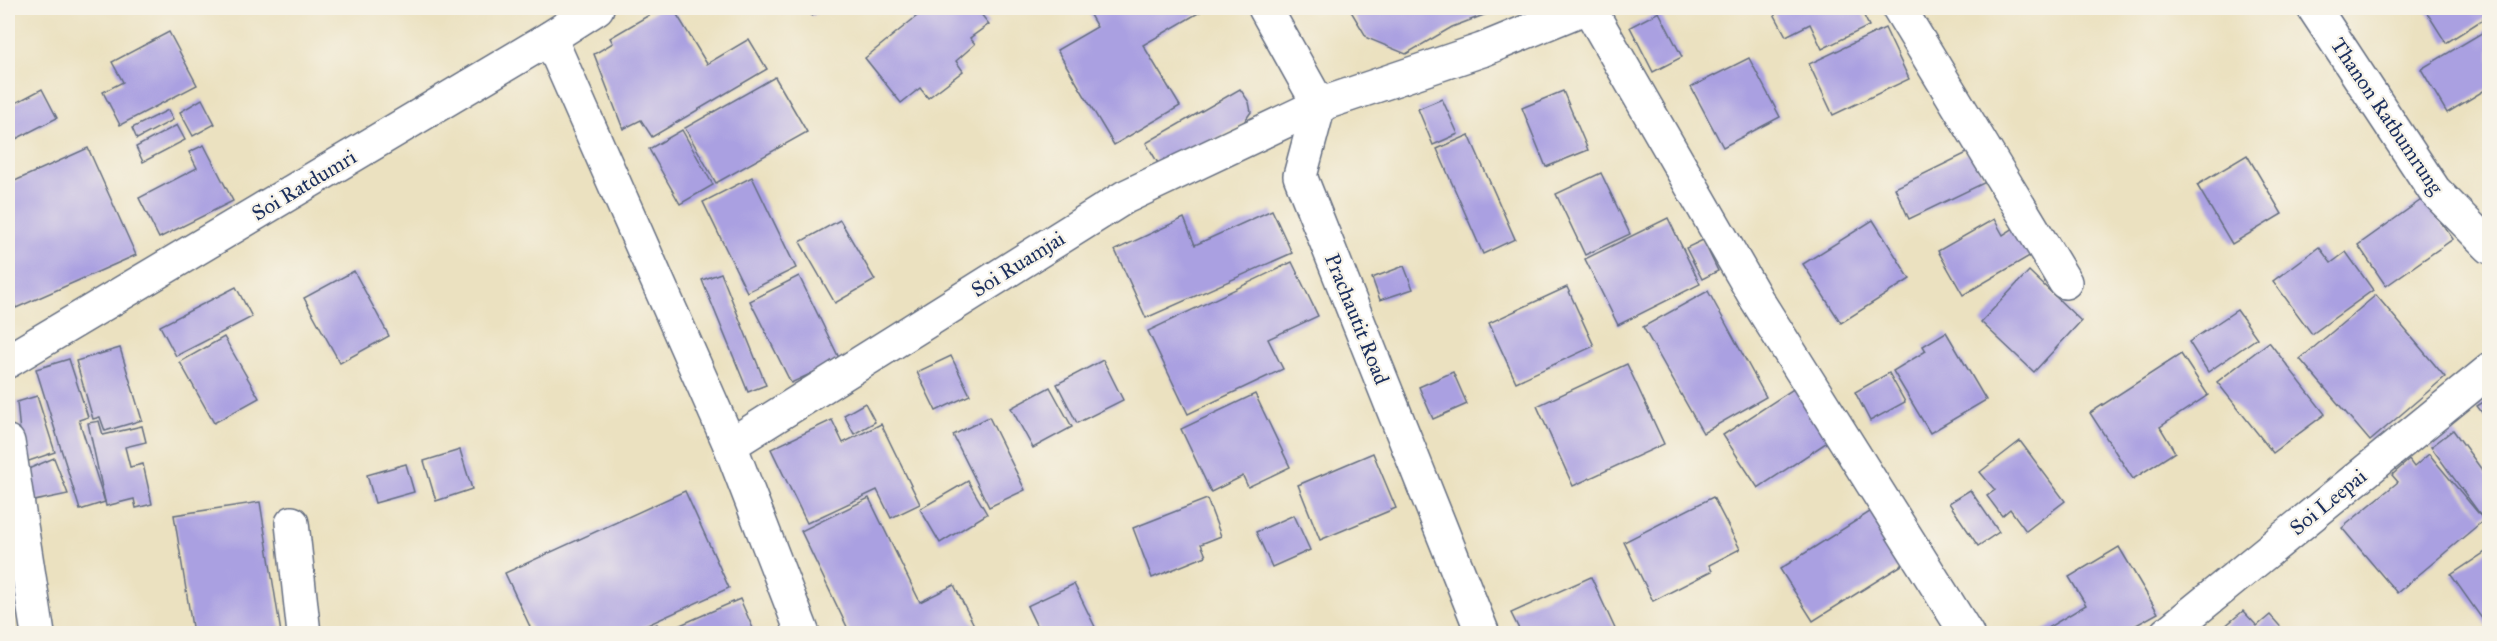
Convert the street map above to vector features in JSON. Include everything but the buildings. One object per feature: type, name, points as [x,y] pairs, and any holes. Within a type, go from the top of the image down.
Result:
[{"type":"street","name":"Soi Ratdumri","points":[[8,361],[597,8]]},
{"type":"street","points":[[1265,8],[1319,105]]},
{"type":"street","name":"Soi Ruamjai","points":[[730,445],[1125,197],[1319,105],[1482,50],[1584,8]]},
{"type":"street","points":[[1589,8],[1757,300],[1967,633]]},
{"type":"street","points":[[1899,8],[2065,282]]},
{"type":"street","name":"Thanon Ratbumrung","points":[[2314,8],[2434,190],[2490,247]]},
{"type":"street","points":[[550,38],[730,445],[803,633]]},
{"type":"street","name":"Prachautit Road","points":[[1319,105],[1300,176],[1483,633]]},
{"type":"street","name":"Soi Leepai","points":[[2166,633],[2490,370]]},
{"type":"street","points":[[8,442],[38,633]]},
{"type":"street","points":[[292,523],[304,633]]}]
